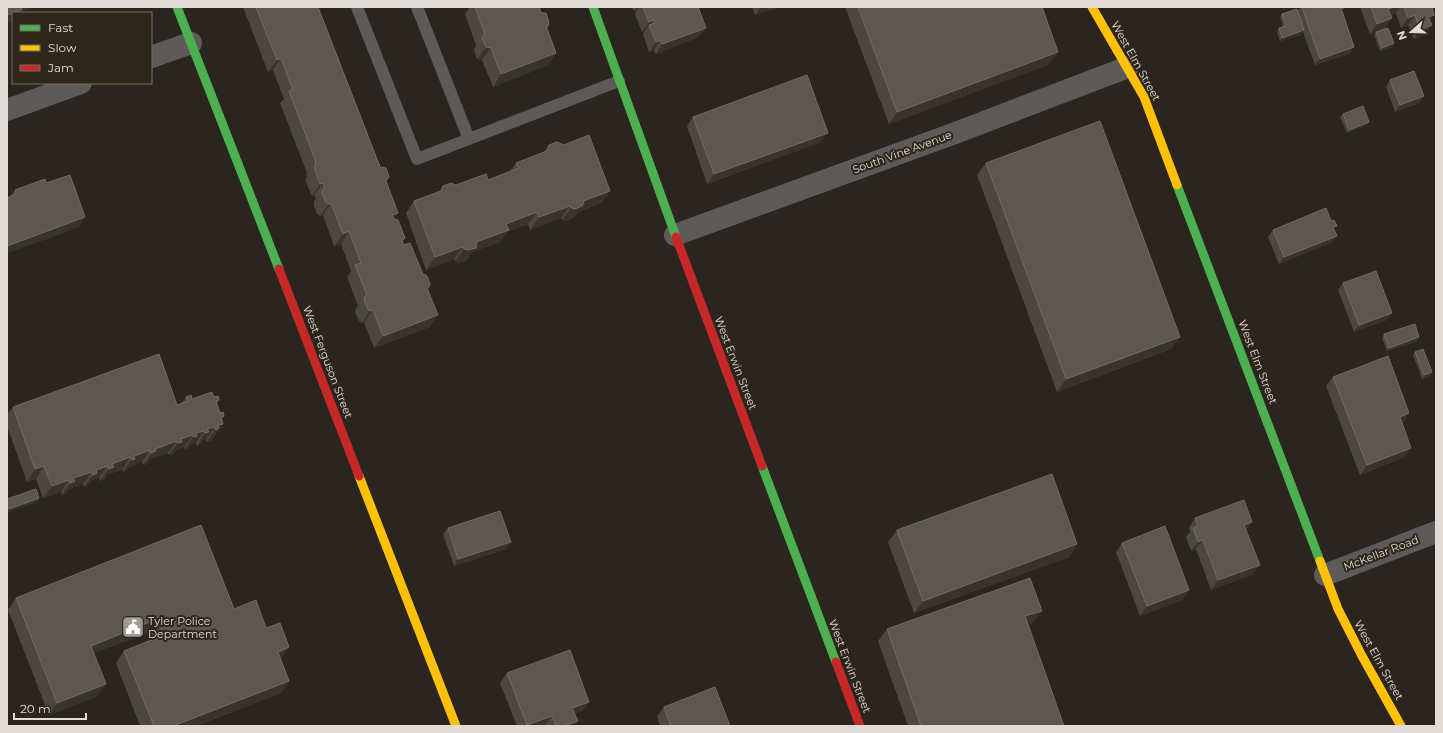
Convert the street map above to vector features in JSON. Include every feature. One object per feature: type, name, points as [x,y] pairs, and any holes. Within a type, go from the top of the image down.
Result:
[{"type":"street","name":"West Ferguson Street","points":[[177,7],[456,726]]},
{"type":"street","name":"West Erwin Street","points":[[593,7],[675,235],[860,726]]},
{"type":"street","name":"West Elm Street","points":[[1092,7],[1144,97],[1338,609],[1401,726]]},
{"type":"street","points":[[152,57],[191,43]]},
{"type":"street","name":"South Vine Avenue","points":[[675,235],[958,132],[1128,67]]},
{"type":"street","points":[[7,110],[78,84]]},
{"type":"street","name":"McKellar Road","points":[[1326,575],[1436,532]]},
{"type":"lane","points":[[357,7],[417,159],[619,80]]},
{"type":"lane","points":[[417,7],[469,139]]},
{"type":"building","points":[[7,7],[22,7],[21,10],[7,15]]},
{"type":"building","points":[[256,7],[318,7],[380,167],[386,168],[389,177],[386,181],[398,213],[392,215],[394,219],[398,220],[405,238],[402,241],[404,245],[410,243],[423,274],[427,276],[430,284],[427,288],[438,315],[383,336],[373,310],[370,311],[368,309],[364,300],[365,296],[367,295],[355,265],[361,263],[349,231],[343,234],[331,203],[329,204],[326,202],[322,193],[323,189],[325,188],[323,183],[320,184],[314,167],[316,166],[316,162],[289,91],[293,90],[281,58],[277,60]]},
{"type":"building","points":[[475,7],[539,7],[541,13],[546,13],[549,22],[548,26],[546,26],[556,53],[501,74],[491,48],[486,47],[482,38],[485,34]]},
{"type":"building","points":[[643,7],[698,7],[706,28],[662,44],[661,40],[656,42],[649,25],[655,23],[654,20],[649,22]]},
{"type":"building","points":[[858,7],[1042,7],[1058,52],[897,112]]},
{"type":"building","points":[[1302,7],[1343,7],[1344,8],[1341,8],[1354,47],[1320,59]]},
{"type":"building","points":[[1371,7],[1394,7],[1388,9],[1392,18],[1377,24]]},
{"type":"building","points":[[1404,7],[1432,7],[1434,15],[1428,17],[1432,25],[1420,30],[1415,15],[1408,18]]},
{"type":"building","points":[[1297,9],[1304,30],[1282,38],[1279,28],[1286,26],[1282,14]]},
{"type":"building","points":[[1388,28],[1394,43],[1382,48],[1376,32]]},
{"type":"building","points":[[1414,71],[1424,96],[1400,105],[1390,80]]},
{"type":"building","points":[[807,75],[828,133],[714,174],[693,117]]},
{"type":"building","points":[[1363,106],[1369,122],[1349,130],[1343,114]]},
{"type":"building","points":[[1100,121],[1180,337],[1066,379],[986,163]]},
{"type":"building","points":[[589,135],[610,191],[583,201],[584,203],[582,206],[575,209],[571,208],[570,206],[539,217],[537,212],[506,224],[509,230],[476,242],[476,248],[468,250],[464,249],[463,247],[435,257],[414,201],[441,191],[443,186],[451,183],[456,185],[486,174],[488,180],[519,168],[516,163],[547,151],[549,145],[557,142],[564,145]]},
{"type":"building","points":[[70,175],[85,217],[7,246],[7,198],[16,194],[15,190],[45,179],[46,183]]},
{"type":"building","points":[[1326,208],[1331,221],[1334,220],[1337,226],[1333,227],[1337,236],[1284,257],[1273,230]]},
{"type":"building","points":[[1376,271],[1392,313],[1359,325],[1343,283]]},
{"type":"building","points":[[1415,324],[1419,337],[1389,348],[1384,334]]},
{"type":"building","points":[[1423,349],[1432,372],[1424,375],[1415,352]]},
{"type":"building","points":[[159,354],[177,405],[188,401],[186,397],[191,395],[192,399],[212,392],[214,397],[218,396],[219,400],[216,401],[220,413],[223,412],[224,416],[221,417],[223,424],[218,425],[219,428],[216,430],[215,427],[207,429],[209,432],[205,433],[204,431],[196,433],[197,436],[194,437],[193,435],[181,439],[182,442],[178,443],[177,441],[155,449],[156,451],[151,453],[150,450],[134,456],[135,459],[132,460],[130,457],[112,464],[114,467],[109,469],[108,466],[96,470],[97,473],[93,475],[92,472],[73,478],[75,481],[70,483],[69,480],[52,486],[44,466],[35,469],[13,407]]},
{"type":"building","points":[[1388,356],[1409,413],[1400,417],[1411,448],[1367,465],[1333,377]]},
{"type":"building","points":[[1052,474],[1077,544],[923,601],[897,530]]},
{"type":"building","points":[[36,489],[39,498],[9,509],[7,499]]},
{"type":"building","points":[[1244,500],[1252,522],[1244,525],[1260,565],[1218,580],[1203,540],[1198,542],[1193,528],[1198,526],[1195,518]]},
{"type":"building","points":[[500,511],[511,542],[458,559],[448,528]]},
{"type":"building","name":"Tyler Police Department","points":[[201,525],[234,609],[256,600],[266,628],[280,623],[289,647],[278,652],[289,681],[173,726],[154,726],[124,651],[164,635],[157,619],[91,646],[106,684],[57,703],[16,598]]},
{"type":"building","points":[[1165,526],[1189,590],[1147,606],[1122,543]]},
{"type":"building","points":[[1030,578],[1042,611],[1025,616],[1064,726],[921,726],[887,629]]},
{"type":"building","points":[[570,650],[589,702],[572,708],[578,721],[563,726],[556,726],[552,716],[527,725],[507,673]]},
{"type":"building","points":[[715,687],[730,726],[671,726],[664,707]]},
{"type":"traffic: fast","points":[[177,7],[279,269]]},
{"type":"traffic: fast","points":[[593,7],[676,237]]},
{"type":"traffic: fast","points":[[1177,185],[1320,561]]},
{"type":"traffic: fast","points":[[762,466],[836,662]]},
{"type":"traffic: slow","points":[[1092,7],[1144,97],[1177,185]]},
{"type":"traffic: slow","points":[[359,476],[456,726]]},
{"type":"traffic: slow","points":[[1320,561],[1338,609],[1401,726]]},
{"type":"traffic: jam","points":[[676,237],[762,466]]},
{"type":"traffic: jam","points":[[279,269],[359,476]]},
{"type":"traffic: jam","points":[[836,662],[860,726]]},
{"type":"place","name":"Tyler Police Department","points":[[133,627]]}]
